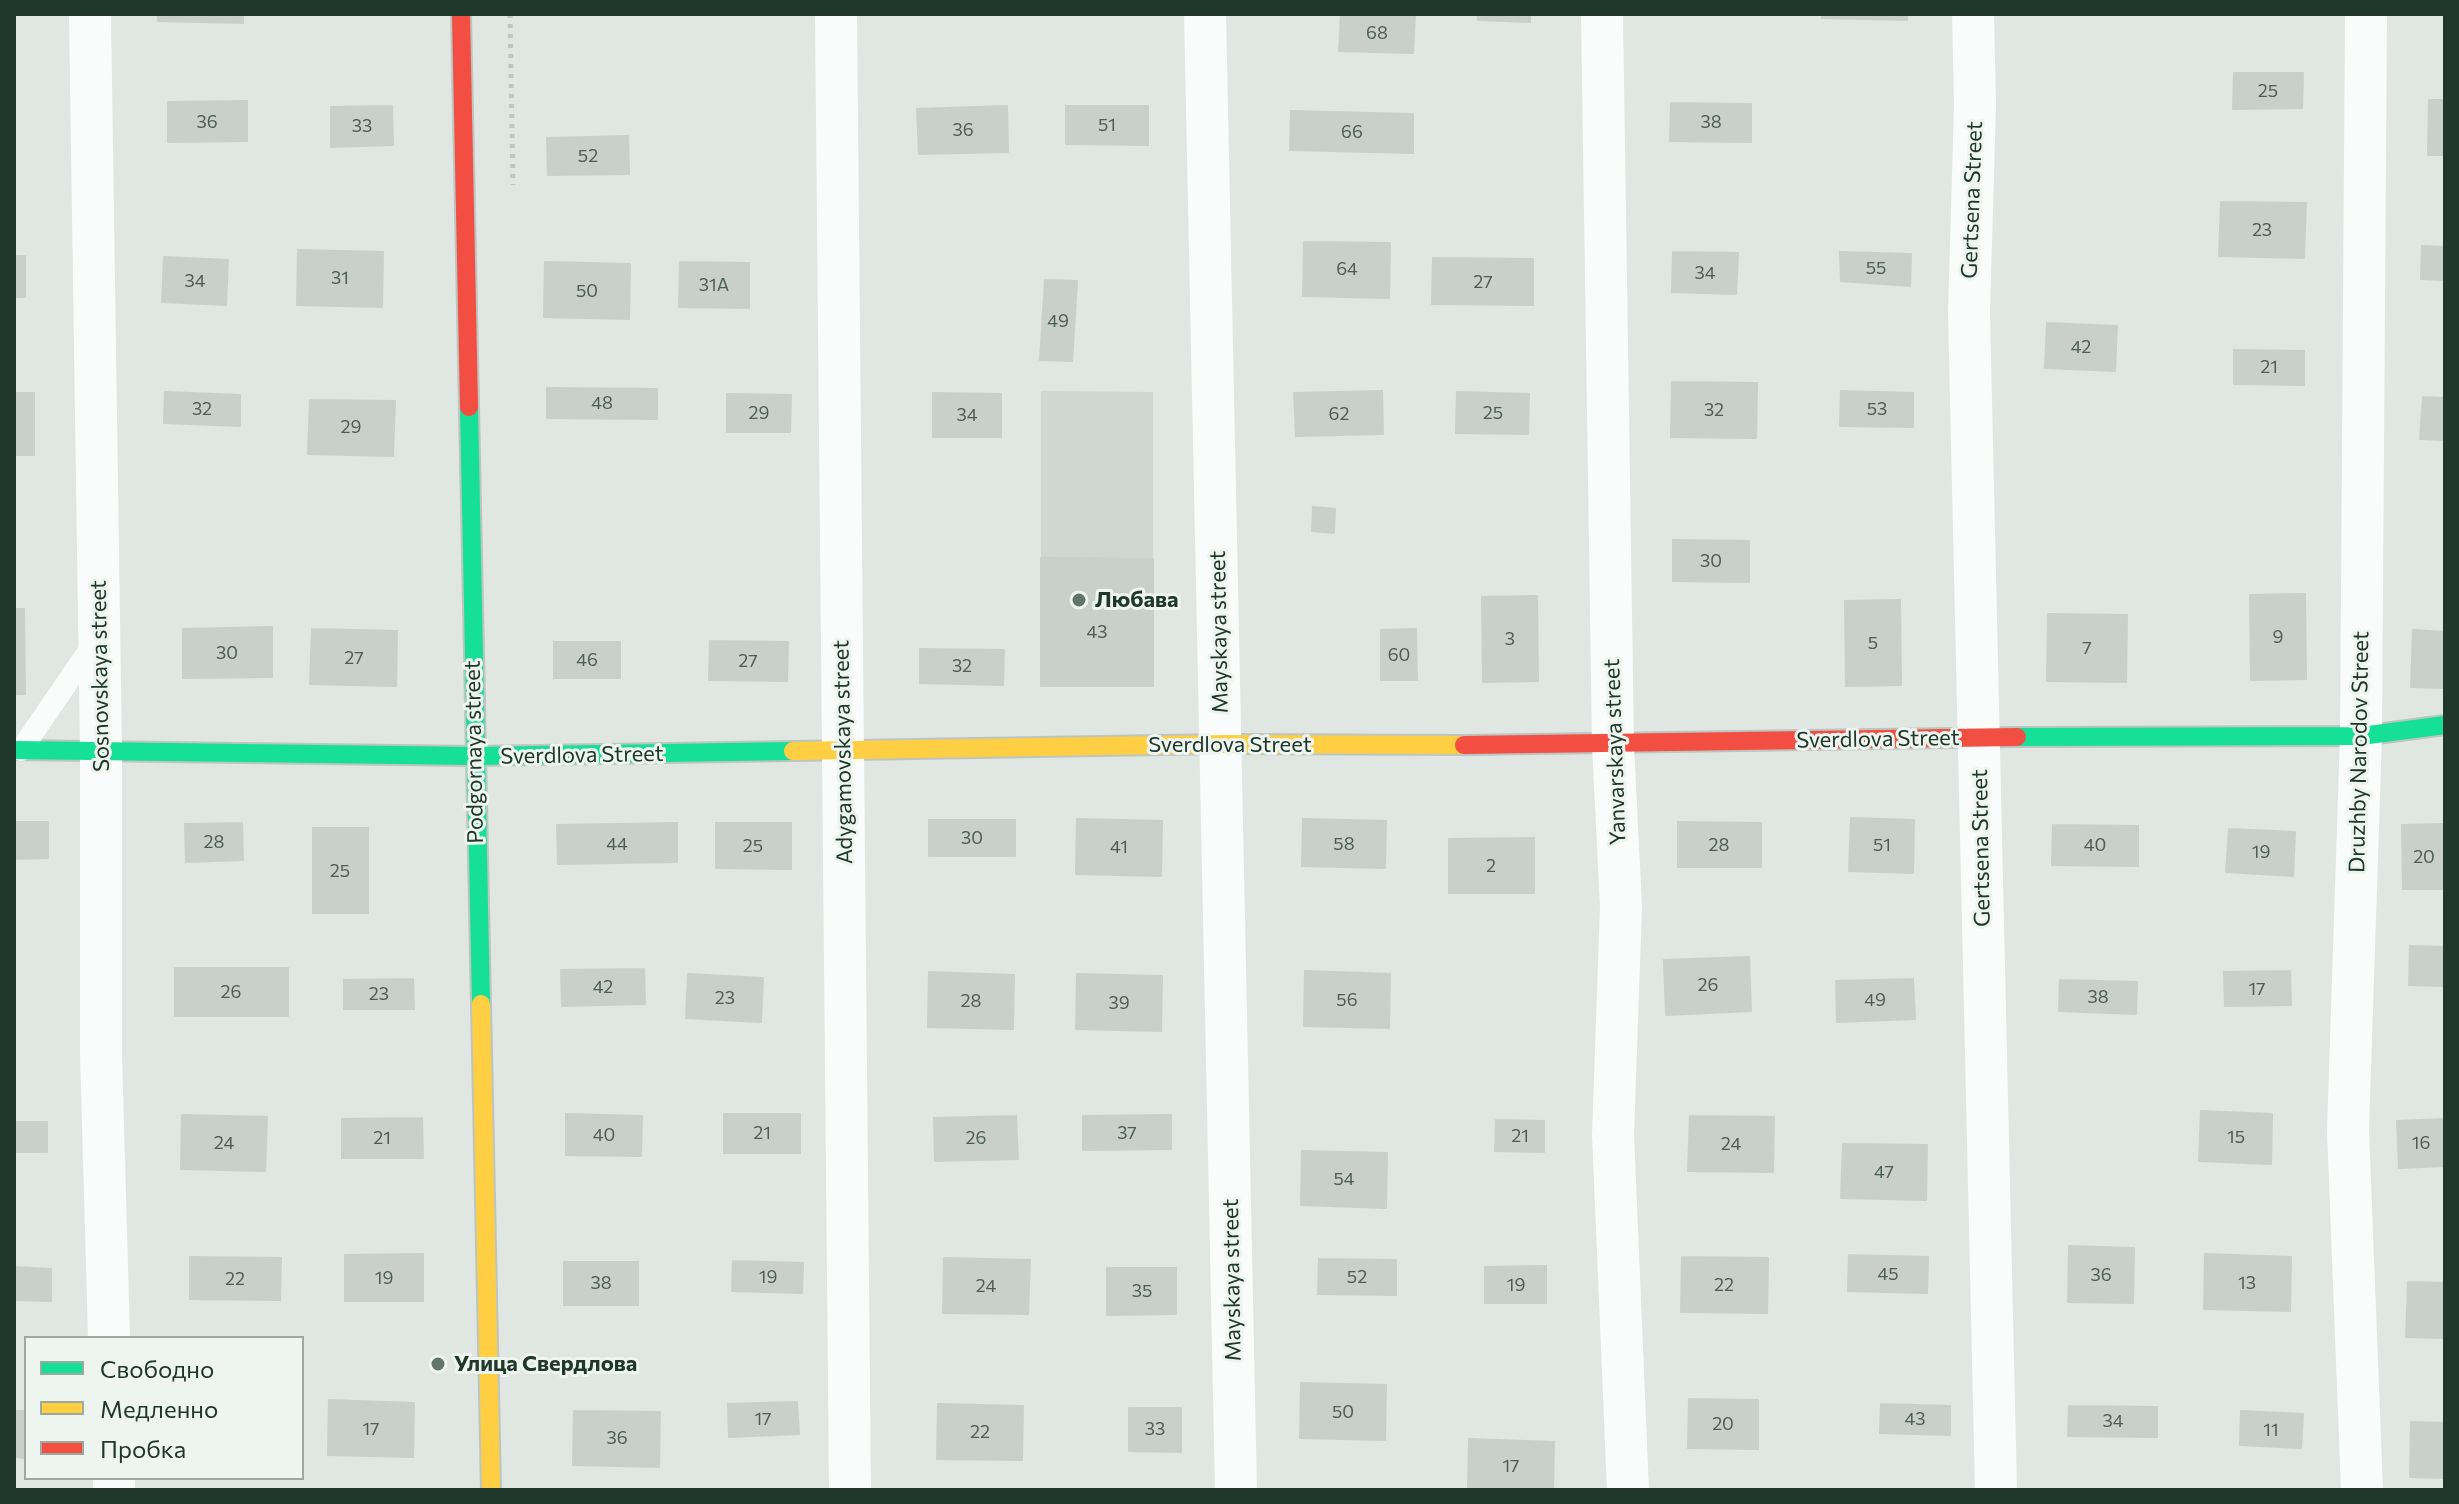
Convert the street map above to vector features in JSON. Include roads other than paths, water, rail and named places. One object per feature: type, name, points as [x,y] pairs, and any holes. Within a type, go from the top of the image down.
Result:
[{"type":"street","name":"Sosnovskaya street","points":[[90,14],[101,751],[101,1053],[109,1336]]},
{"type":"street","name":"Podgornaya street","points":[[461,14],[491,1490]]},
{"type":"street","name":"Adygamovskaya street","points":[[836,14],[850,1490]]},
{"type":"street","name":"Mayskaya street","points":[[1205,14],[1236,1490]]},
{"type":"street","name":"Yanvarskaya street","points":[[1602,14],[1613,745],[1621,906],[1613,1135],[1628,1490]]},
{"type":"street","name":"Gertsena Street","points":[[1973,14],[1975,105],[1969,313],[1996,1490]]},
{"type":"street","name":"Druzhby Narodov Street","points":[[2362,1490],[2348,1130],[2361,736],[2366,14]]},
{"type":"street","name":"Sverdlova Street","points":[[17,750],[474,756],[1222,744],[1613,745],[1979,737],[2361,736],[2445,725]]},
{"type":"lane","points":[[17,750],[99,636]]},
{"type":"place","name":"Любава","points":[[1079,600]]},
{"type":"place","name":"Улица Свердлова","points":[[438,1364]]}]
